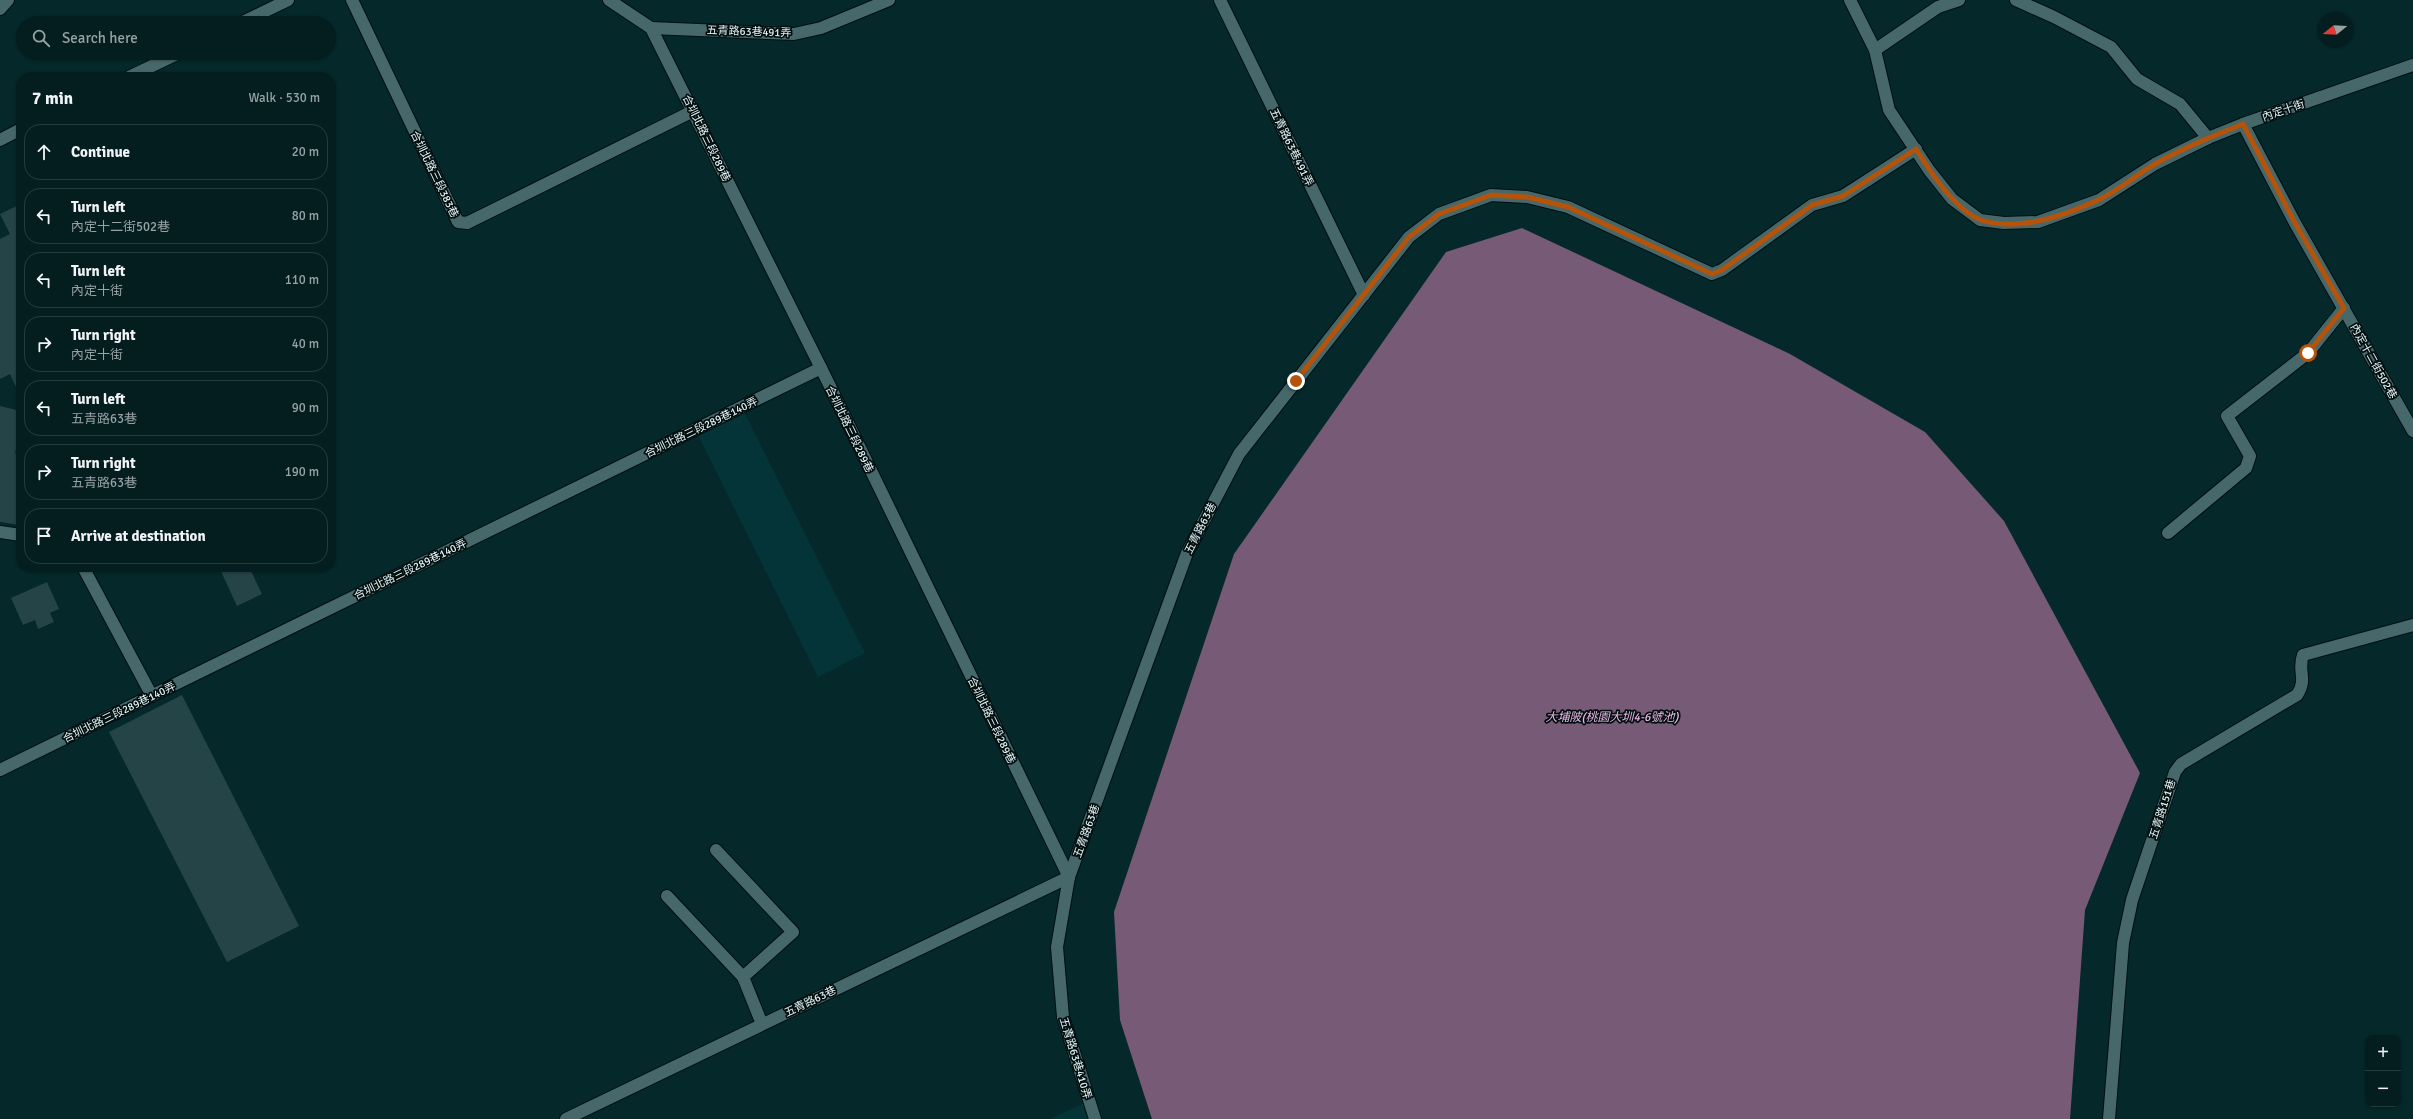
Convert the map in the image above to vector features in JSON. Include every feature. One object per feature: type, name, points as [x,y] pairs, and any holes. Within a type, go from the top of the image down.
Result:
[{"type":"street","points":[[0,9],[8,0]]},
{"type":"street","points":[[255,16],[288,0]]},
{"type":"street","name":"合圳北路三段383巷","points":[[352,0],[458,222],[467,223],[693,111]]},
{"type":"street","name":"合圳北路三段289巷","points":[[609,0],[651,28],[821,368],[1069,877]]},
{"type":"street","name":"五青路63巷491弄","points":[[651,28],[794,34],[821,28],[889,0]]},
{"type":"street","name":"五青路63巷491弄","points":[[1220,0],[1364,294]]},
{"type":"street","name":"內定十街","points":[[1850,0],[1875,50],[1889,110],[1929,170],[1952,198],[1980,220],[2004,223],[2038,222],[2099,200],[2155,164],[2208,138],[2243,124],[2413,65]]},
{"type":"street","points":[[1875,50],[1938,7],[1959,0]]},
{"type":"street","points":[[2016,0],[2054,16],[2111,47],[2137,79],[2180,104],[2208,138]]},
{"type":"street","points":[[139,72],[164,60]]},
{"type":"street","name":"內定十二街502巷","points":[[2243,124],[2295,223],[2413,431]]},
{"type":"street","points":[[0,140],[16,132]]},
{"type":"street","name":"五青路63巷","points":[[566,1119],[1069,877],[1187,553],[1239,454],[1409,237],[1439,214],[1491,195],[1527,197],[1568,207],[1712,274],[1722,270],[1812,205],[1843,196],[1916,149]]},
{"type":"street","points":[[2168,533],[2246,468],[2250,456],[2227,416],[2308,353],[2344,308]]},
{"type":"street","name":"合圳北路三段289巷140弄","points":[[0,770],[821,368]]},
{"type":"street","points":[[0,532],[16,534]]},
{"type":"street","points":[[86,572],[152,696]]},
{"type":"street","name":"五青路151巷","points":[[2109,1119],[2123,943],[2132,900],[2175,772],[2181,764],[2297,695],[2302,687],[2303,679],[2300,663],[2303,655],[2413,625]]},
{"type":"street","points":[[716,850],[793,932],[743,977]]},
{"type":"street","name":"五青路63巷410弄","points":[[1069,877],[1057,947],[1063,1017],[1095,1119]]},
{"type":"street","points":[[667,896],[743,977],[762,1024]]},
{"type":"shaded area","points":[[743,410],[865,653],[818,677],[697,433]]},
{"type":"shaded area","points":[[1088,1101],[1093,1119],[1050,1119]]},
{"type":"water","name":"大埔陂(桃園大圳4-6號池)","points":[[1522,228],[1790,354],[1925,432],[2004,521],[2140,773],[2085,910],[2070,1119],[1152,1119],[1120,1020],[1114,912],[1234,554],[1446,252]]},
{"type":"building","points":[[16,206],[16,387],[10,374],[0,379],[0,239],[10,234],[0,214]]},
{"type":"building","points":[[0,406],[16,410],[16,524],[0,522]]},
{"type":"building","points":[[221,572],[251,572],[262,594],[237,606]]},
{"type":"building","points":[[47,582],[59,609],[50,613],[54,622],[38,629],[35,620],[23,625],[11,598]]},
{"type":"building","points":[[182,695],[299,926],[227,962],[109,732]]},
{"type":"route","points":[[1296,381],[1409,237],[1439,214],[1491,195],[1527,197],[1568,207],[1712,274],[1722,270],[1812,205],[1843,196],[1916,149],[1929,170],[1952,198],[1980,220],[2004,223],[2038,222],[2099,200],[2155,164],[2208,138],[2243,124],[2295,223],[2344,308],[2308,353]]}]
